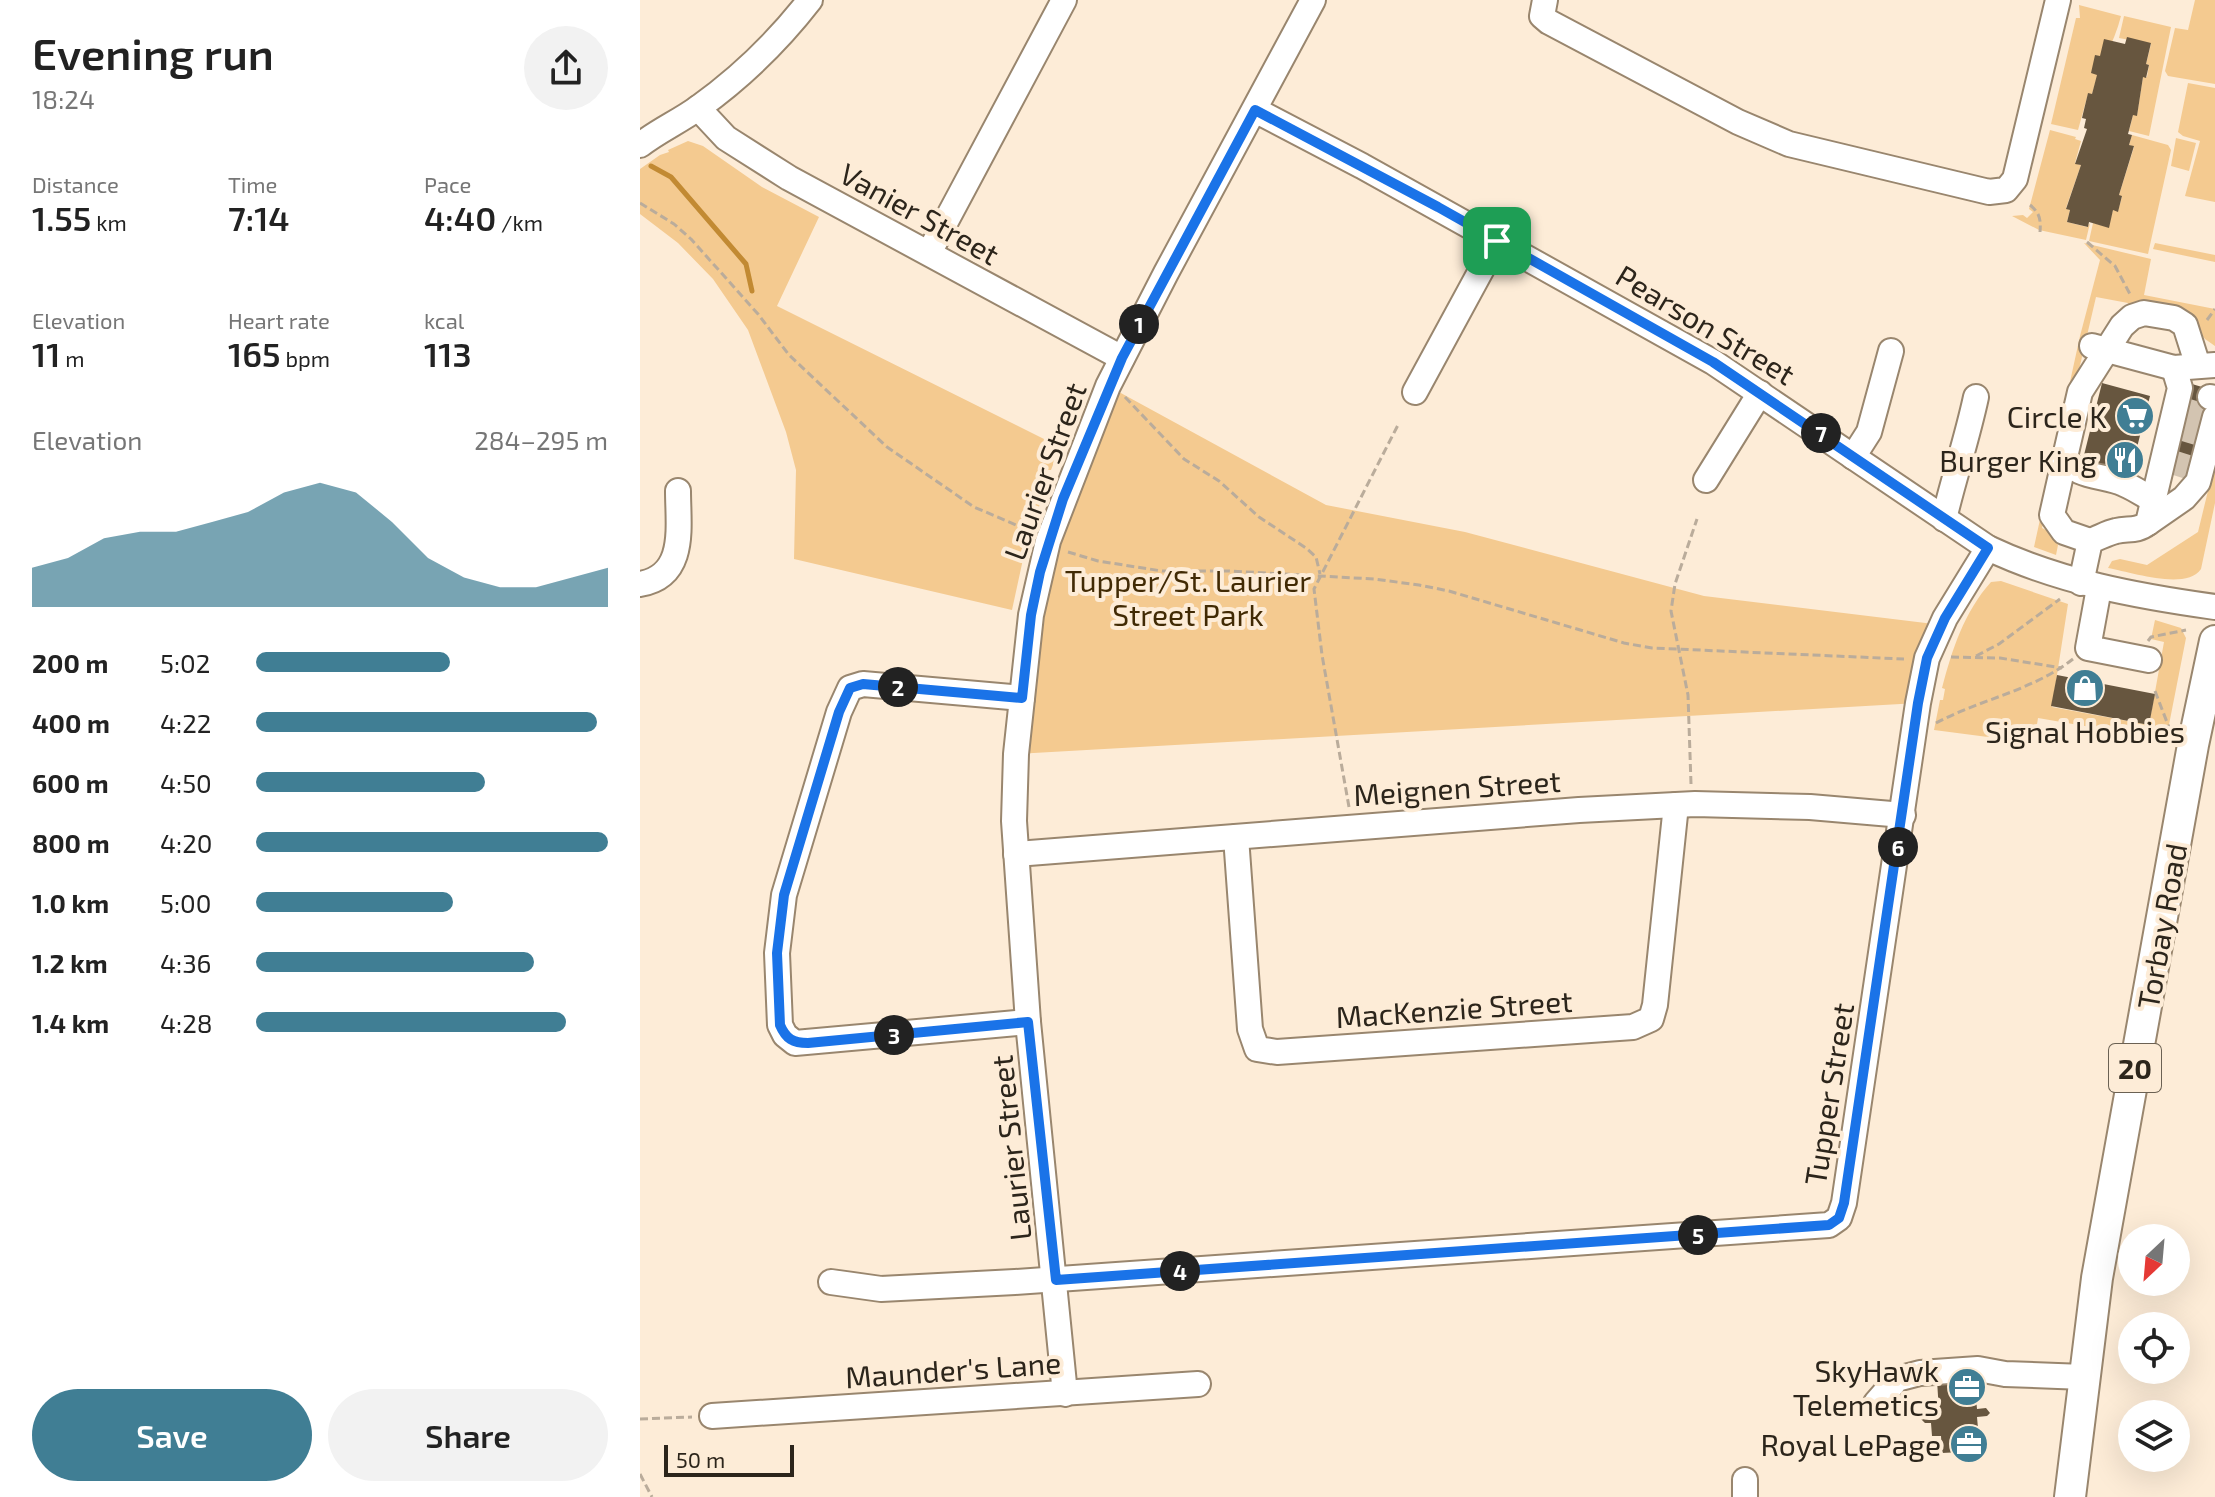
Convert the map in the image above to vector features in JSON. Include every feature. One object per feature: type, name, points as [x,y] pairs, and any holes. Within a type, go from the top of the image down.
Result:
[{"type":"main road","name":"Torbay Road","points":[[2069,1497],[2097,1278],[2193,745],[2215,641]]},
{"type":"street","points":[[640,145],[698,108],[762,54],[810,0]]},
{"type":"street","points":[[929,253],[1064,0]]},
{"type":"street","name":"Laurier Street","points":[[1065,1394],[1028,1022],[1016,854],[1014,787],[1031,615],[1048,541],[1122,358],[1313,0]]},
{"type":"street","points":[[1545,0],[1542,16],[1549,22],[1738,122],[1789,144],[1989,192],[2006,190],[2015,179],[2058,0]]},
{"type":"street","name":"Vanier Street","points":[[698,108],[726,138],[757,159],[1122,358]]},
{"type":"street","name":"Pearson Street","points":[[1255,110],[1375,172],[1657,329],[1760,393],[1988,548],[2029,568],[2090,585],[2153,599],[2215,607]]},
{"type":"street","points":[[1415,392],[1497,241]]},
{"type":"street","points":[[2151,512],[2184,498],[2198,482],[2185,325],[2174,318],[2144,313],[2137,315],[2098,347],[2080,392],[2052,515],[2064,532],[2090,541],[2119,530],[2132,531],[2151,512],[2192,422]]},
{"type":"street","points":[[2098,347],[2192,422]]},
{"type":"street","points":[[1853,457],[1869,432],[1891,351]]},
{"type":"street","points":[[1706,480],[1760,393]]},
{"type":"street","points":[[1944,519],[1958,460],[1965,452],[1976,397]]},
{"type":"street","points":[[2065,457],[2075,469],[2122,482],[2151,512]]},
{"type":"street","points":[[640,584],[653,582],[671,567],[679,542],[678,491]]},
{"type":"street","points":[[2090,541],[2088,648],[2142,659]]},
{"type":"street","name":"Tupper Street","points":[[1056,1280],[1829,1225],[1839,1218],[1844,1203],[1927,658],[1945,618],[1988,548]]},
{"type":"street","points":[[1022,698],[863,684],[850,688],[839,712],[784,895],[777,953],[780,1025],[785,1035],[795,1043],[1028,1022]]},
{"type":"street","name":"Meignen Street","points":[[1016,854],[1579,810],[1684,796],[1903,815]]},
{"type":"street","name":"MacKenzie Street","points":[[1236,837],[1250,1029],[1257,1049],[1277,1052],[1633,1027],[1651,1019],[1655,1005],[1684,796]]},
{"type":"street","points":[[831,1282],[881,1289],[1056,1280]]},
{"type":"street","points":[[1876,1403],[1897,1379],[1920,1373],[1978,1369],[2005,1374],[2084,1377]]},
{"type":"street","name":"Maunder's Lane","points":[[712,1416],[1198,1384]]},
{"type":"path","points":[[640,203],[674,224],[691,239],[758,314],[789,355],[887,447],[974,507],[1034,533]]},
{"type":"path","points":[[2030,205],[2041,221],[2040,232]]},
{"type":"path","points":[[2087,242],[2115,266],[2133,299],[2137,315]]},
{"type":"path","points":[[1125,397],[1184,459],[1219,481],[1259,517],[1306,548],[1319,564],[1320,577]]},
{"type":"path","points":[[1349,811],[1314,589],[1398,425]]},
{"type":"path","points":[[1684,796],[1688,695],[1671,611],[1675,584],[1697,519]]},
{"type":"path","points":[[1068,552],[1098,561],[1162,571],[1229,571],[1374,579],[1449,591],[1624,643],[1652,648],[1910,659]]},
{"type":"path","points":[[1973,657],[1999,644],[2060,599]]},
{"type":"path","points":[[2142,659],[2151,637],[2186,630]]},
{"type":"path","points":[[1932,725],[1966,708],[2025,688],[2062,668],[2000,658],[1947,657]]},
{"type":"path","points":[[2155,691],[2170,730]]},
{"type":"path","points":[[640,1419],[712,1416]]},
{"type":"path","points":[[640,1474],[652,1497]]},
{"type":"green space","points":[[2195,0],[2215,0],[2215,84],[2168,76],[2165,71],[2175,28],[2188,30]]},
{"type":"green space","points":[[2079,5],[2121,16],[2092,94],[2088,94],[2078,130],[2051,124],[2076,18],[2080,18]]},
{"type":"green space","points":[[2124,16],[2171,27],[2149,136],[2129,131],[2133,115],[2137,115],[2143,77],[2147,77],[2149,65],[2146,64],[2151,44],[2119,38]]},
{"type":"green space","points":[[2188,83],[2215,88],[2215,202],[2185,196],[2200,141],[2178,132]]},
{"type":"green space","points":[[2050,130],[2081,141],[2075,163],[2081,165],[2066,208],[2070,210],[2067,222],[2087,227],[2090,223],[2086,240],[2039,230],[2012,216],[2023,215],[2027,218],[2033,212],[2029,209]]},
{"type":"green space","points":[[2132,135],[2168,145],[2171,150],[2148,254],[2089,241],[2093,223],[2108,227],[2113,210],[2118,211],[2122,197],[2119,195],[2134,147],[2129,145]]},
{"type":"green space","points":[[2176,138],[2196,143],[2189,171],[2171,166]]},
{"type":"green space","points":[[688,141],[703,146],[762,187],[819,217],[777,306],[1060,447],[1051,470],[1046,474],[1049,476],[1025,550],[1012,610],[794,559],[796,470],[786,432],[748,330],[713,279],[678,243],[640,214],[640,169]]},
{"type":"green space","points":[[2084,243],[2151,259],[2144,295],[2215,309],[2215,346],[2190,321],[2127,313],[2128,303],[2096,297],[2042,528],[2054,534],[2058,545],[2056,555],[2034,547],[2080,336],[2100,260]]},
{"type":"green space","points":[[2155,243],[2215,255],[2215,262],[2153,249]]},
{"type":"green space","name":"Tupper/St. Laurier Street Park","points":[[1108,386],[1326,505],[1465,532],[1704,596],[1942,625],[1918,703],[1016,754],[1031,615]]},
{"type":"green space","points":[[2215,462],[2215,503],[2201,569],[2183,579],[2171,579],[2108,568],[2112,561],[2120,559],[2147,565],[2198,532]]},
{"type":"green space","points":[[2001,581],[2068,604],[2052,707],[2149,725],[2164,642],[2151,639],[2155,620],[2181,628],[2186,638],[2166,740],[2038,718],[2034,743],[1934,730],[1940,700],[1943,700],[1945,689],[1942,688],[1960,632],[1973,606],[1991,582]]},
{"type":"building","points":[[2127,37],[2151,43],[2137,116],[2133,115],[2128,134],[2132,135],[2129,145],[2134,146],[2119,195],[2122,196],[2118,212],[2113,210],[2109,228],[2089,222],[2088,227],[2067,222],[2070,210],[2066,209],[2081,165],[2075,164],[2087,129],[2084,128],[2086,119],[2082,118],[2088,93],[2092,94],[2097,75],[2091,73],[2095,55],[2100,56],[2104,39],[2125,44]]},
{"type":"building","points":[[2102,383],[2150,396],[2129,479],[2081,467]]},
{"type":"building","points":[[2192,384],[2212,390],[2190,474],[2170,469]]},
{"type":"building","points":[[2057,675],[2155,694],[2149,725],[2051,706]]},
{"type":"building","points":[[1974,1377],[1977,1409],[1986,1408],[1990,1413],[1977,1417],[1980,1451],[1942,1453],[1941,1436],[1932,1436],[1931,1423],[1925,1423],[1920,1418],[1923,1414],[1939,1412],[1937,1380]]},
{"type":"waterway","points":[[651,166],[671,177],[746,264],[752,291]]},
{"type":"tunnel","points":[[2185,410],[2205,416]]},
{"type":"tunnel","points":[[2180,428],[2200,434]]},
{"type":"tunnel","points":[[2172,462],[2191,468]]},
{"type":"place","name":"Circle K","points":[[2135,416]]},
{"type":"place","name":"Burger King","points":[[2125,460]]},
{"type":"place","name":"Signal Hobbies","points":[[2085,688]]},
{"type":"place","name":"SkyHawk Telemetics","points":[[1967,1387]]},
{"type":"place","name":"Royal LePage","points":[[1969,1444]]},
{"type":"route","points":[[1255,110],[1497,241],[1713,362],[1988,548],[1945,618],[1927,658],[1844,1203],[1839,1218],[1829,1225],[1788,1229],[1056,1280],[1028,1022],[808,1043],[795,1043],[785,1035],[780,1025],[777,953],[784,895],[839,712],[850,688],[863,684],[1022,698],[1031,615],[1048,541],[1063,499],[1108,386],[1255,110]]}]
